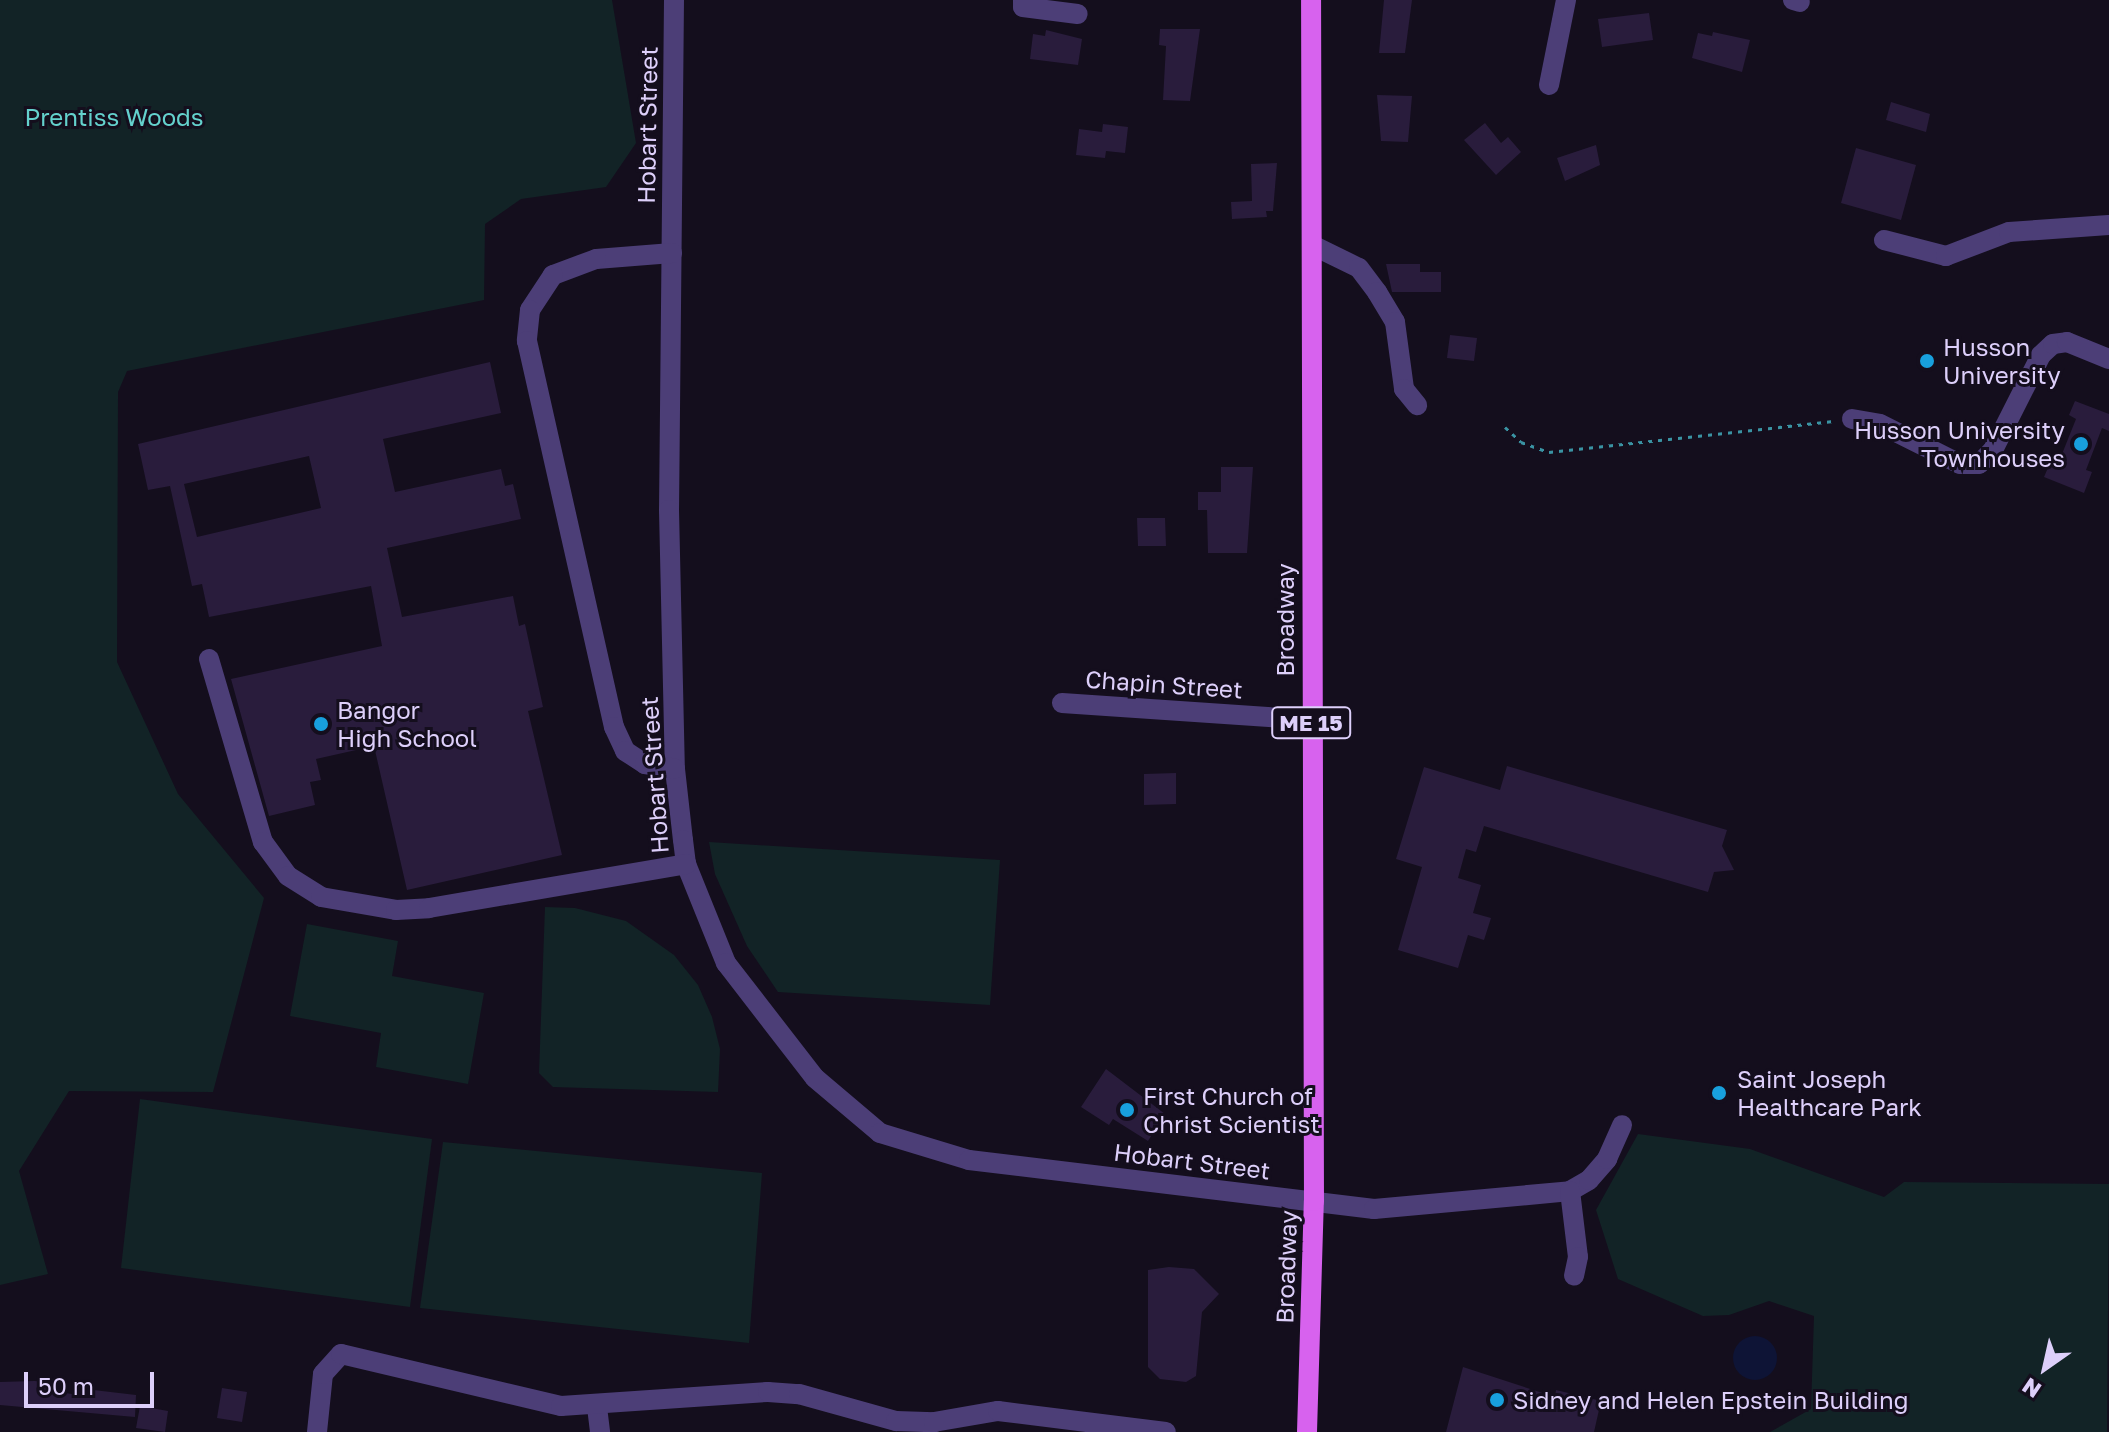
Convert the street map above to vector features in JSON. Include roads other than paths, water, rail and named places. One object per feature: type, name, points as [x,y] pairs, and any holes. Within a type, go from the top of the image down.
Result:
[{"type":"main road","name":"Broadway","points":[[1307,1432],[1314,1201],[1311,0]]},
{"type":"street","name":"Hobart Street","points":[[674,0],[675,769],[686,864],[726,963],[815,1078],[880,1133],[969,1160],[1374,1209],[1570,1191]]},
{"type":"street","points":[[1023,0],[1023,7],[1078,14]]},
{"type":"street","points":[[1549,85],[1566,0]]},
{"type":"street","points":[[1884,240],[1946,256],[2009,232],[2109,225]]},
{"type":"street","points":[[1312,245],[1359,268],[1377,292],[1395,322],[1404,389],[1417,405]]},
{"type":"street","points":[[672,253],[596,259],[553,275],[530,310],[527,341],[614,727],[625,751],[645,764],[675,769]]},
{"type":"street","points":[[1852,419],[1880,424],[1960,464],[1979,464],[1993,450],[2041,355],[2053,344],[2067,342],[2109,359]]},
{"type":"street","points":[[209,659],[263,842],[288,876],[321,897],[396,910],[429,908],[686,864]]},
{"type":"street","name":"Chapin Street","points":[[1062,703],[1311,720]]},
{"type":"street","points":[[1574,1276],[1578,1257],[1570,1191],[1589,1180],[1607,1159],[1622,1125]]},
{"type":"street","points":[[317,1432],[323,1374],[341,1354],[518,1399],[597,1407],[768,1392],[799,1394],[879,1418],[964,1432]]},
{"type":"street","points":[[597,1407],[600,1432]]},
{"type":"street","points":[[929,1425],[998,1411],[1166,1432]]},
{"type":"water","points":[[1755,1336],[1771,1342],[1777,1358],[1771,1374],[1755,1380],[1739,1374],[1733,1358],[1739,1342]]},
{"type":"place","name":"Husson University","points":[[1927,361]]},
{"type":"place","name":"Husson University Townhouses","points":[[2081,444]]},
{"type":"place","name":"Bangor High School","points":[[321,724]]},
{"type":"place","name":"Saint Joseph Healthcare Park","points":[[1719,1093]]},
{"type":"place","name":"First Church of Christ Scientist","points":[[1127,1110]]},
{"type":"place","name":"Sidney and Helen Epstein Building","points":[[1497,1400]]},
{"type":"park label","name":"Prentiss Woods","points":[[114,117]]}]
